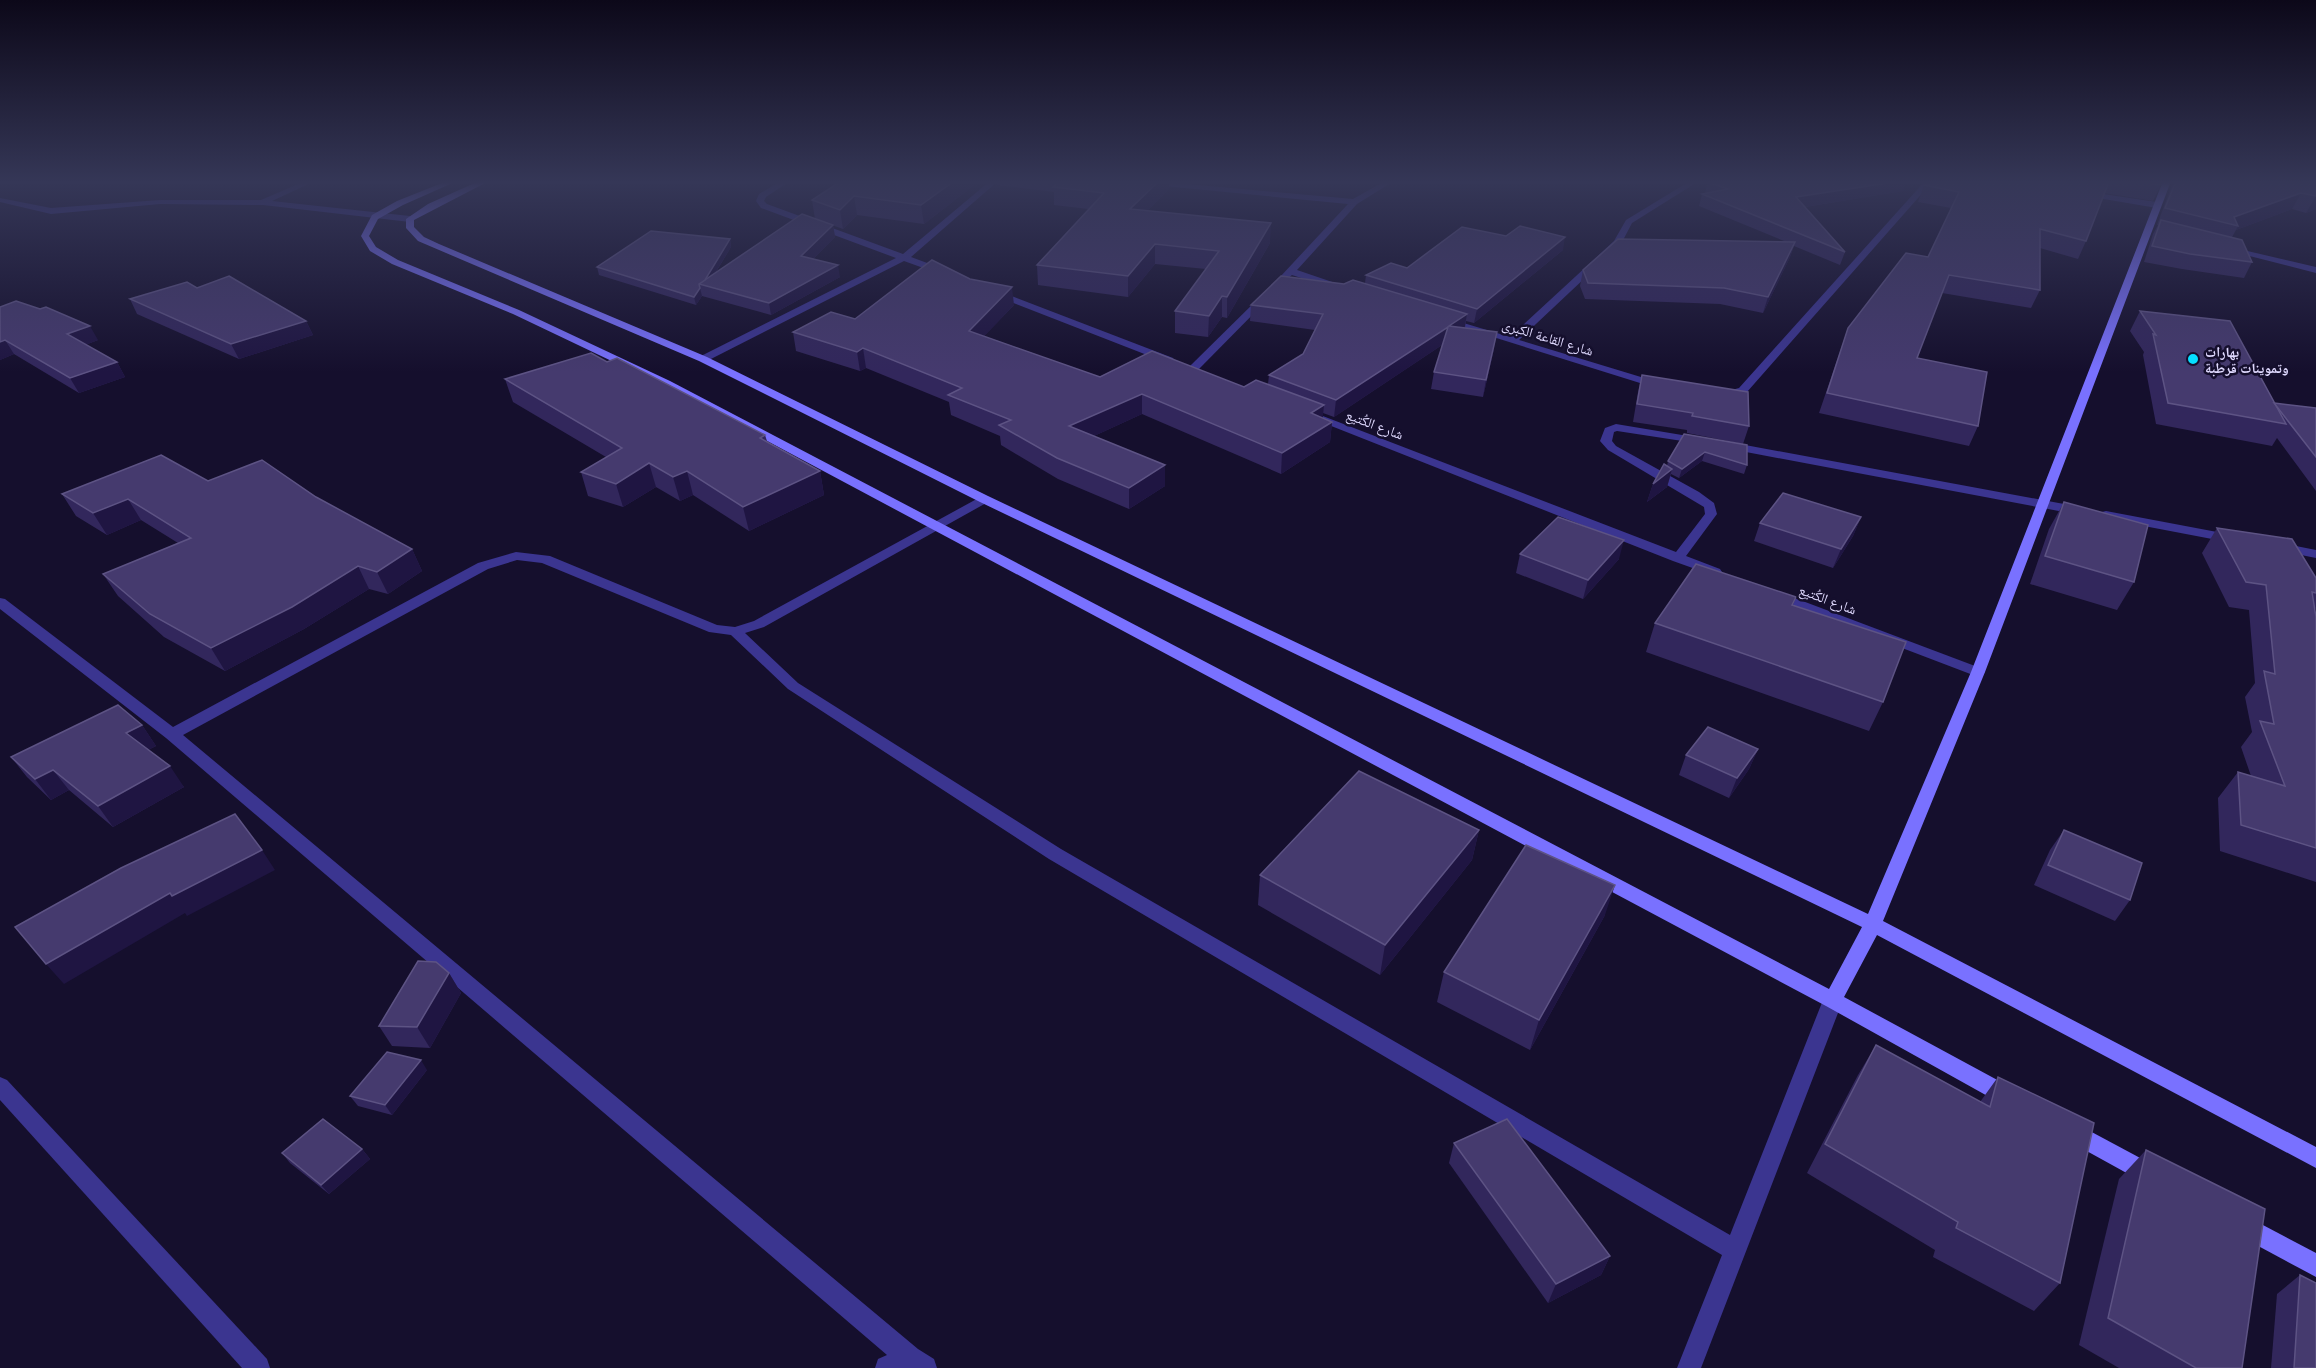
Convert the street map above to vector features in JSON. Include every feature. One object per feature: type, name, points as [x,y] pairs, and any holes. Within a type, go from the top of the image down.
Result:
[{"type":"main road","points":[[370,245],[373,249],[395,262],[516,312],[666,383],[1833,1000],[2022,1104]]},
{"type":"main road","points":[[434,245],[703,359],[984,499],[1873,924],[2316,1158]]},
{"type":"main road","points":[[1833,1000],[1873,924],[1978,672],[2148,245]]},
{"type":"main road","points":[[2064,1127],[2159,1179]]},
{"type":"main road","points":[[2232,1219],[2316,1266]]},
{"type":"street","points":[[871,245],[949,274]]},
{"type":"street","points":[[703,359],[905,257],[919,245]]},
{"type":"street","points":[[982,287],[1198,371],[1314,245]]},
{"type":"street","points":[[1512,341],[1615,245]]},
{"type":"street","points":[[1710,396],[1743,390],[1872,245]]},
{"type":"street","points":[[2215,245],[2316,270]]},
{"type":"street","points":[[1291,270],[1348,291]]},
{"type":"street","name":"شارع القاعة الكبرى","points":[[1436,317],[1670,389]]},
{"type":"street","name":"شارع الكُتيع","points":[[1303,412],[1723,575]]},
{"type":"street","points":[[1678,558],[1711,514],[1710,507],[1695,495],[1609,446],[1606,441],[1611,428],[1629,428],[2248,541]]},
{"type":"street","points":[[172,734],[483,566],[516,556],[545,559],[714,629],[735,631],[759,624],[935,524],[984,499]]},
{"type":"street","points":[[2271,546],[2316,554]]},
{"type":"street","name":"شارع الكُتيع","points":[[1767,592],[1978,672]]},
{"type":"street","points":[[0,602],[172,734],[907,1365]]},
{"type":"street","points":[[735,631],[793,686],[1055,854],[1734,1250]]},
{"type":"street","points":[[1689,1368],[1833,1000]]},
{"type":"street","points":[[0,1086],[258,1368]]},
{"type":"building","points":[[630,245],[726,245],[705,280],[699,284],[700,288],[694,297],[597,267]]},
{"type":"building","points":[[757,245],[813,245],[801,256],[838,265],[769,303],[699,284]]},
{"type":"building","points":[[1056,245],[1154,245],[1128,276],[1037,265]]},
{"type":"building","points":[[1163,245],[1258,245],[1227,297],[1222,296],[1209,316],[1175,311],[1219,251]]},
{"type":"building","points":[[1438,245],[1555,245],[1477,309],[1366,275],[1391,263],[1407,268]]},
{"type":"building","points":[[1611,245],[1794,245],[1768,297],[1724,288],[1588,283],[1583,270]]},
{"type":"building","points":[[1827,245],[1839,245],[1845,252]]},
{"type":"building","points":[[1934,245],[2040,245],[2040,290],[1949,275],[1917,358],[1987,372],[1978,426],[1827,393],[1848,328],[1906,253],[1928,257]]},
{"type":"building","points":[[2244,245],[2252,262],[2190,254],[2152,246]]},
{"type":"building","points":[[932,260],[970,279],[1012,287],[969,331],[1100,377],[1152,351],[1244,387],[1256,380],[1324,405],[1311,413],[1332,422],[1282,453],[1142,394],[1069,426],[1165,465],[1129,488],[1057,458],[999,425],[1011,420],[948,395],[962,388],[863,348],[857,352],[793,332],[831,312],[855,319]]},
{"type":"building","points":[[229,276],[306,321],[231,344],[130,299],[187,282],[197,288]]},
{"type":"building","points":[[1281,276],[1344,284],[1353,280],[1467,314],[1449,326],[1497,332],[1486,380],[1434,372],[1448,327],[1336,400],[1269,375],[1303,354],[1323,314],[1251,305]]},
{"type":"building","points":[[16,301],[40,309],[46,307],[90,326],[67,334],[117,362],[70,378],[5,340],[0,342],[0,307]]},
{"type":"building","points":[[2140,311],[2230,321],[2286,424],[2168,403],[2153,334],[2156,335]]},
{"type":"building","points":[[591,353],[607,362],[617,358],[765,435],[760,438],[820,471],[743,507],[687,471],[673,477],[649,463],[616,484],[581,472],[622,448],[505,379]]},
{"type":"building","points":[[1642,375],[1748,392],[1749,426],[1692,416],[1693,413],[1637,404]]},
{"type":"building","points":[[2274,403],[2316,408],[2316,457]]},
{"type":"building","points":[[1684,434],[1747,445],[1747,465],[1705,452],[1682,469],[1668,461]]},
{"type":"building","points":[[161,455],[208,481],[262,460],[316,497],[412,549],[377,572],[358,566],[292,607],[211,648],[150,614],[103,574],[191,538],[128,499],[93,513],[62,494]]},
{"type":"building","points":[[1664,464],[1672,469],[1653,484]]},
{"type":"building","points":[[1783,493],[1861,517],[1841,549],[1760,523]]},
{"type":"building","points":[[2064,502],[2148,525],[2134,582],[2045,556]]},
{"type":"building","points":[[1558,517],[1624,540],[1588,580],[1520,554]]},
{"type":"building","points":[[2217,528],[2292,539],[2316,578],[2316,593],[2312,592],[2316,617],[2316,848],[2241,825],[2238,772],[2285,786],[2260,721],[2274,724],[2264,671],[2275,674],[2266,585],[2246,582]]},
{"type":"building","points":[[1696,564],[1796,597],[1792,605],[1906,642],[1883,702],[1655,623]]},
{"type":"building","points":[[118,705],[142,725],[126,733],[170,766],[98,806],[53,770],[35,779],[11,757]]},
{"type":"building","points":[[1708,727],[1758,749],[1737,778],[1686,755]]},
{"type":"building","points":[[1359,771],[1479,830],[1385,945],[1260,875]]},
{"type":"building","points":[[235,814],[262,850],[172,896],[170,893],[46,964],[15,927],[121,868]]},
{"type":"building","points":[[2064,830],[2142,863],[2130,900],[2048,865]]},
{"type":"building","points":[[1526,845],[1615,885],[1539,1020],[1444,972]]},
{"type":"building","points":[[418,961],[436,962],[449,973],[417,1027],[379,1026]]},
{"type":"building","points":[[1876,1045],[1990,1107],[1998,1077],[2094,1123],[2060,1283],[1956,1228],[1958,1222],[1825,1144]]},
{"type":"building","points":[[387,1052],[421,1060],[385,1105],[350,1096]]},
{"type":"building","points":[[323,1119],[362,1149],[321,1185],[282,1153]]},
{"type":"building","points":[[1507,1119],[1610,1256],[1556,1284],[1454,1143]]},
{"type":"building","points":[[2146,1150],[2265,1209],[2242,1368],[2196,1368],[2108,1318]]},
{"type":"building","points":[[2300,1275],[2316,1283],[2316,1368],[2294,1368]]},
{"type":"place","name":"بهارات وتموينات قرطبة","points":[[2193,359]]}]
